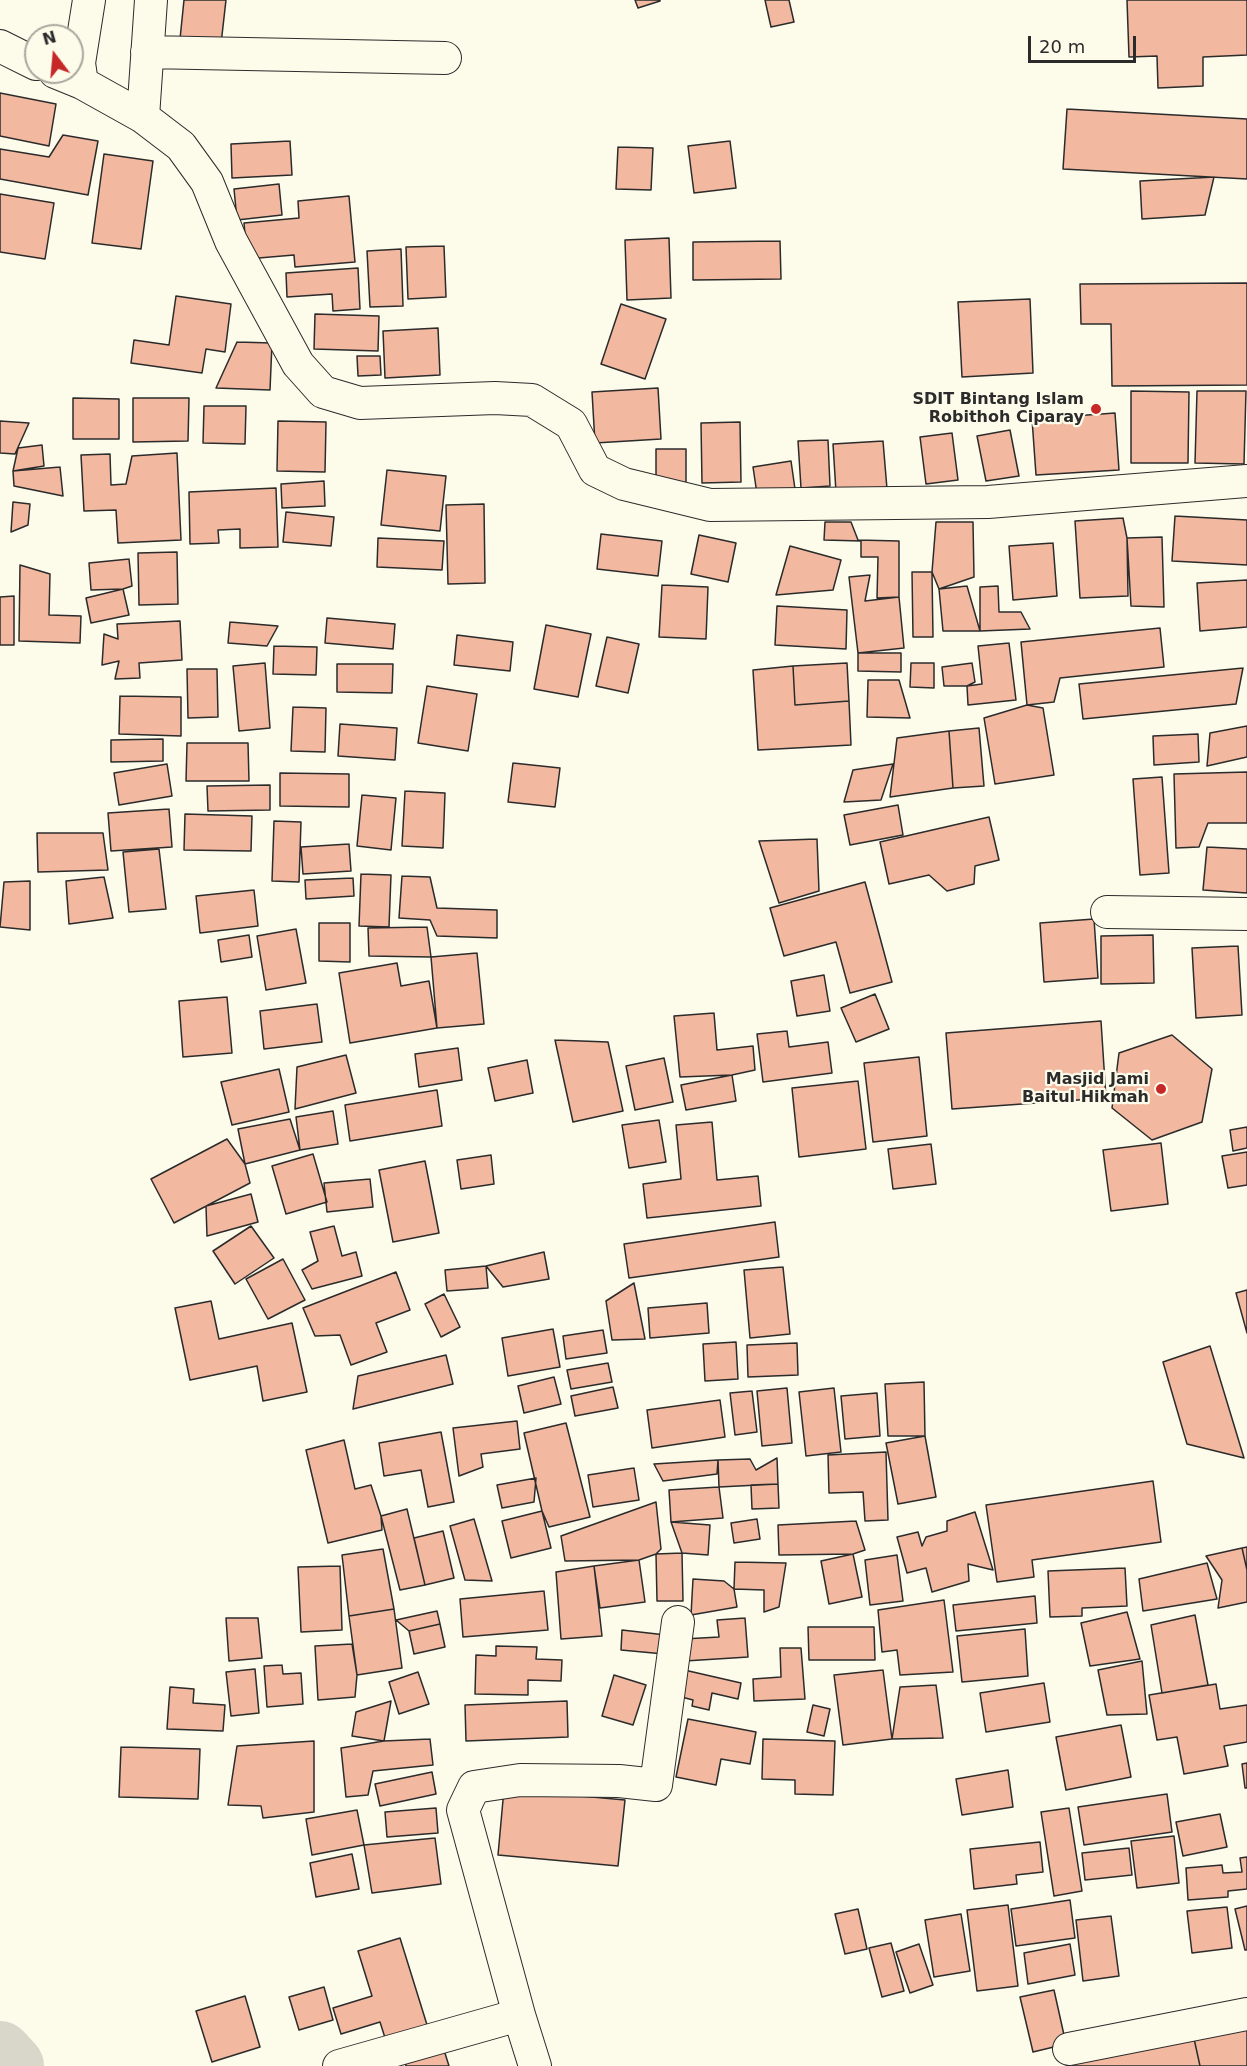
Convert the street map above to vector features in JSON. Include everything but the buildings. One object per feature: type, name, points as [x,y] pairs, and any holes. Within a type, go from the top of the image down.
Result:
[{"type":"street","points":[[84,32],[89,0]]},
{"type":"street","points":[[143,117],[151,0]]},
{"type":"street","points":[[1,48],[24,59]]},
{"type":"street","points":[[147,52],[445,58]]},
{"type":"street","points":[[80,84],[143,117],[181,146],[207,182],[231,241],[298,364],[323,392],[360,403],[495,398],[532,400],[571,424],[595,470],[624,484],[710,505],[988,502],[1247,480]]},
{"type":"street","points":[[1107,912],[1247,914]]},
{"type":"street","points":[[535,2066],[463,1810],[474,1787],[520,1780],[619,1781],[656,1785],[678,1622]]},
{"type":"street","points":[[1070,2049],[1247,2014]]},
{"type":"street","points":[[339,2066],[519,2015]]},
{"type":"waterway","points":[[0,2053],[12,2066]]},
{"type":"place","name":"SDIT Bintang Islam Robithoh Ciparay","points":[[1096,409]]},
{"type":"place","name":"Masjid Jami Baitul Hikmah","points":[[1161,1089]]}]
